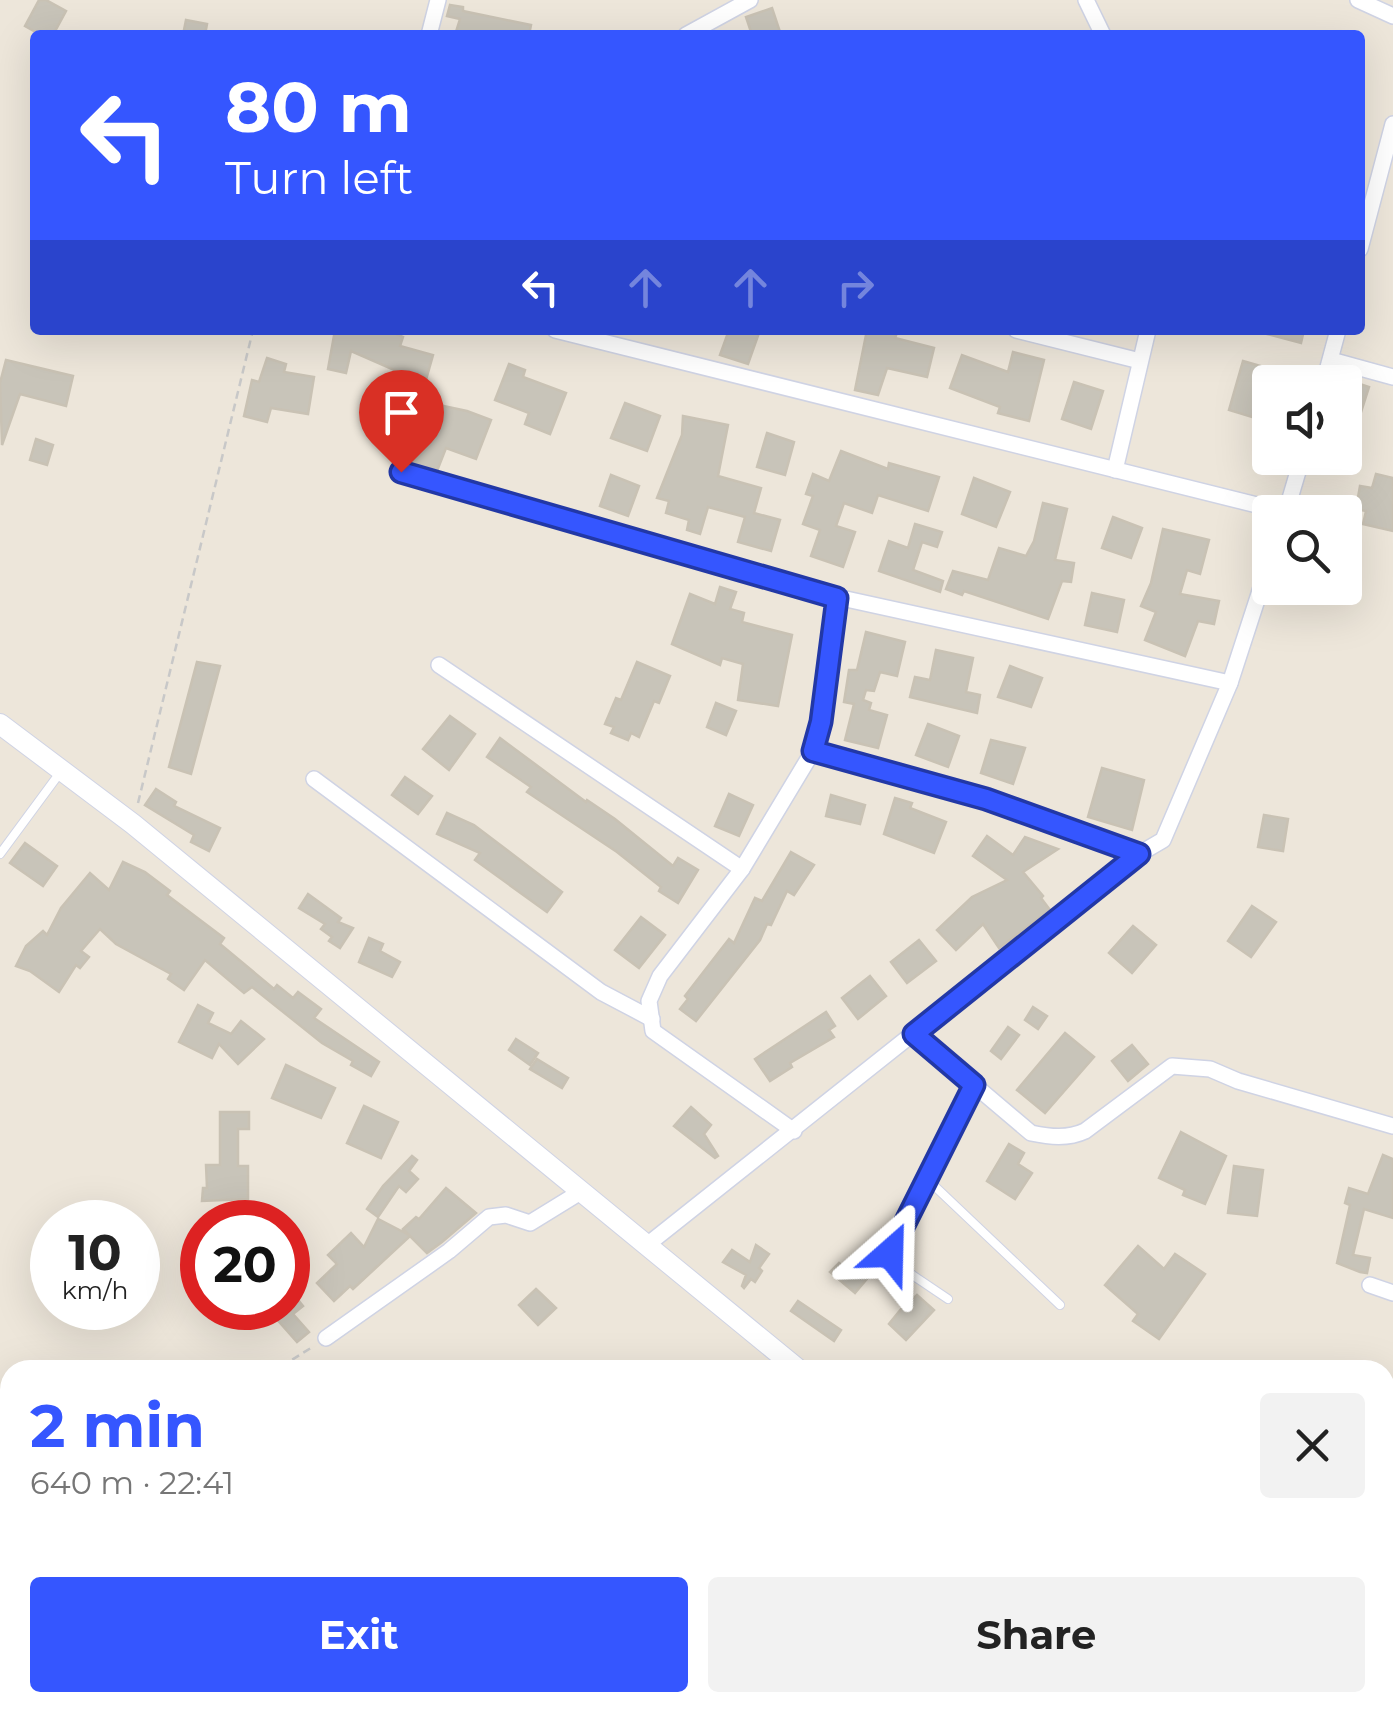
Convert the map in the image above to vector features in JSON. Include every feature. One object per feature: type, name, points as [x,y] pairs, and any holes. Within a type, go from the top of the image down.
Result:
[{"type":"main road","points":[[0,724],[133,824],[787,1360]]},
{"type":"street","points":[[429,30],[438,0]]},
{"type":"street","points":[[695,30],[750,0]]},
{"type":"street","points":[[1086,0],[1101,30]]},
{"type":"street","points":[[1358,0],[1393,16]]},
{"type":"street","points":[[1365,229],[1393,124]]},
{"type":"street","points":[[575,335],[1252,504]]},
{"type":"street","points":[[1036,335],[1140,361]]},
{"type":"street","points":[[1115,470],[1147,335]]},
{"type":"street","points":[[1329,365],[1337,335]]},
{"type":"street","points":[[1330,360],[1393,377]]},
{"type":"street","points":[[401,472],[837,598],[1230,682]]},
{"type":"street","points":[[794,1130],[653,1032],[649,1001],[660,976],[742,869],[813,751],[821,722],[837,598]]},
{"type":"street","points":[[647,1244],[1139,854],[1163,840],[1230,682],[1255,605]]},
{"type":"street","points":[[439,665],[742,869]]},
{"type":"street","points":[[813,751],[986,799],[1139,854]]},
{"type":"street","points":[[314,780],[601,992],[652,1019]]},
{"type":"street","points":[[914,1034],[1031,1132],[1047,1136],[1073,1137],[1085,1131],[1172,1066],[1210,1069],[1238,1081],[1393,1126]]},
{"type":"street","points":[[326,1338],[450,1251],[489,1217],[506,1215],[530,1223],[582,1191]]},
{"type":"street","points":[[1370,1285],[1393,1293]]},
{"type":"lane","points":[[0,854],[62,770]]},
{"type":"lane","points":[[948,1299],[896,1264],[890,1253],[974,1085]]},
{"type":"lane","points":[[926,1178],[1060,1304]]},
{"type":"path","points":[[133,824],[253,335]]},
{"type":"path","points":[[292,1360],[326,1338]]},
{"type":"building","points":[[39,0],[66,11],[56,30],[32,30],[25,26]]},
{"type":"building","points":[[450,5],[531,25],[530,30],[457,30],[460,19],[447,16]]},
{"type":"building","points":[[772,8],[779,30],[750,30],[746,17]]},
{"type":"building","points":[[186,20],[207,24],[206,30],[184,30]]},
{"type":"building","points":[[334,335],[398,335],[403,337],[400,346],[433,355],[420,401],[491,420],[476,459],[446,448],[437,471],[412,464],[416,454],[382,447],[399,372],[351,351],[346,373],[328,369]]},
{"type":"building","points":[[727,335],[758,335],[748,364],[720,355]]},
{"type":"building","points":[[866,335],[896,335],[895,338],[934,348],[927,377],[887,368],[878,395],[855,390]]},
{"type":"building","points":[[1271,335],[1303,335],[1301,343]]},
{"type":"building","points":[[1013,352],[1044,360],[1029,421],[998,413],[1000,407],[950,388],[962,355],[1008,372]]},
{"type":"building","points":[[267,358],[286,364],[284,372],[314,377],[308,414],[271,408],[267,422],[244,416],[252,380],[259,382]]},
{"type":"building","points":[[6,360],[73,376],[66,406],[20,394],[2,445],[0,383]]},
{"type":"building","points":[[1243,361],[1257,365],[1252,365],[1252,417],[1229,410]]},
{"type":"building","points":[[509,364],[525,370],[523,377],[566,393],[550,434],[525,424],[529,413],[495,400]]},
{"type":"building","points":[[1074,382],[1103,391],[1091,429],[1062,419]]},
{"type":"building","points":[[1362,385],[1369,387],[1362,409]]},
{"type":"building","points":[[625,403],[660,416],[647,451],[611,438]]},
{"type":"building","points":[[683,416],[728,425],[718,476],[761,488],[754,513],[780,520],[771,551],[738,542],[745,517],[708,507],[700,534],[687,530],[689,520],[666,513],[669,501],[657,498],[682,435]]},
{"type":"building","points":[[767,433],[794,442],[785,475],[757,467]]},
{"type":"building","points":[[36,439],[53,445],[47,465],[30,460]]},
{"type":"building","points":[[841,451],[888,469],[889,463],[939,477],[928,511],[878,495],[872,513],[844,503],[836,526],[855,532],[843,567],[811,556],[820,530],[803,524],[813,496],[806,494],[813,474],[829,481]]},
{"type":"building","points":[[1376,474],[1393,478],[1393,531],[1363,524],[1366,511],[1362,510],[1360,486],[1372,488]]},
{"type":"building","points":[[611,475],[639,486],[628,516],[600,506]]},
{"type":"building","points":[[974,478],[1010,492],[996,527],[962,514]]},
{"type":"building","points":[[1043,503],[1067,509],[1055,560],[1074,563],[1071,582],[1062,581],[1048,619],[964,591],[962,595],[946,589],[953,571],[988,580],[999,548],[1026,556],[1034,541]]},
{"type":"building","points":[[1113,517],[1142,528],[1131,558],[1102,548]]},
{"type":"building","points":[[915,524],[942,532],[937,547],[922,542],[913,570],[943,581],[940,592],[879,571],[889,541],[908,548]]},
{"type":"building","points":[[1163,529],[1209,540],[1200,574],[1187,570],[1180,594],[1219,601],[1214,624],[1198,621],[1185,656],[1145,640],[1156,612],[1141,606],[1151,583]]},
{"type":"building","points":[[720,587],[736,592],[730,609],[744,613],[742,622],[792,635],[778,706],[738,700],[743,664],[722,658],[720,665],[672,644],[690,594],[715,604]]},
{"type":"building","points":[[1092,593],[1124,600],[1117,632],[1085,625]]},
{"type":"building","points":[[866,632],[905,642],[897,676],[880,672],[874,691],[866,690],[863,700],[871,703],[869,710],[887,715],[878,748],[845,740],[854,704],[844,702],[849,670],[857,670]]},
{"type":"building","points":[[936,650],[973,658],[966,692],[980,695],[977,713],[910,697],[915,677],[930,680]]},
{"type":"building","points":[[197,662],[220,666],[191,774],[169,767]]},
{"type":"building","points":[[637,662],[670,676],[639,737],[631,733],[628,740],[611,733],[614,727],[605,724],[616,698],[621,700]]},
{"type":"building","points":[[1010,666],[1042,678],[1031,707],[998,697]]},
{"type":"building","points":[[716,703],[736,711],[726,735],[707,727]]},
{"type":"building","points":[[450,716],[475,734],[449,770],[423,749]]},
{"type":"building","points":[[928,724],[959,736],[948,767],[916,755]]},
{"type":"building","points":[[500,738],[615,819],[673,866],[678,858],[698,870],[678,903],[617,852],[527,792],[531,787],[487,757]]},
{"type":"building","points":[[991,740],[1025,748],[1013,784],[981,773]]},
{"type":"building","points":[[1102,768],[1144,780],[1132,830],[1088,817]]},
{"type":"building","points":[[405,777],[432,796],[418,814],[392,795]]},
{"type":"building","points":[[156,789],[176,802],[174,806],[220,828],[209,851],[191,842],[194,835],[145,805]]},
{"type":"building","points":[[729,794],[753,805],[739,836],[715,826]]},
{"type":"building","points":[[831,795],[865,805],[860,824],[826,816]]},
{"type":"building","points":[[895,798],[946,822],[934,853],[884,834]]},
{"type":"building","points":[[447,813],[474,825],[562,892],[547,912],[475,860],[480,853],[437,834]]},
{"type":"building","points":[[1264,815],[1288,819],[1283,851],[1258,847]]},
{"type":"building","points":[[987,836],[1013,855],[1025,837],[1058,849],[1023,872],[1050,910],[999,948],[983,924],[956,950],[937,930],[972,897],[1007,880],[973,856]]},
{"type":"building","points":[[25,843],[57,866],[43,886],[10,863]]},
{"type":"building","points":[[791,852],[814,865],[794,895],[787,891],[771,925],[767,924],[760,940],[696,1021],[680,1009],[688,999],[685,996],[729,939],[734,943],[755,898],[762,901]]},
{"type":"building","points":[[123,862],[145,872],[170,891],[167,895],[224,938],[220,944],[274,989],[277,985],[293,998],[298,992],[321,1009],[314,1018],[379,1062],[371,1076],[351,1065],[353,1061],[322,1043],[252,987],[244,993],[205,960],[184,990],[168,979],[171,974],[116,944],[100,929],[81,951],[89,957],[80,968],[76,965],[59,992],[16,966],[26,946],[43,931],[47,935],[61,908],[90,873],[109,890]]},
{"type":"building","points":[[308,894],[341,918],[338,922],[353,928],[340,948],[321,929],[325,924],[299,908]]},
{"type":"building","points":[[1252,906],[1276,922],[1251,957],[1228,941]]},
{"type":"building","points":[[641,917],[665,935],[639,968],[615,950]]},
{"type":"building","points":[[1133,926],[1156,945],[1132,973],[1109,953]]},
{"type":"building","points":[[369,938],[383,944],[380,951],[400,962],[392,977],[359,962]]},
{"type":"building","points":[[919,940],[936,961],[907,983],[891,962]]},
{"type":"building","points":[[870,976],[886,996],[858,1019],[842,998]]},
{"type":"building","points":[[198,1005],[213,1013],[208,1023],[231,1034],[241,1021],[264,1039],[238,1064],[219,1044],[212,1058],[179,1042]]},
{"type":"building","points":[[1033,1007],[1047,1016],[1038,1029],[1025,1020]]},
{"type":"building","points":[[826,1012],[835,1026],[829,1030],[834,1037],[790,1063],[792,1067],[770,1081],[755,1059]]},
{"type":"building","points":[[1008,1027],[1019,1035],[1001,1059],[991,1051]]},
{"type":"building","points":[[1065,1033],[1094,1057],[1045,1113],[1017,1090]]},
{"type":"building","points":[[516,1039],[538,1053],[530,1065],[509,1050]]},
{"type":"building","points":[[1132,1045],[1148,1064],[1128,1081],[1112,1061]]},
{"type":"building","points":[[537,1059],[568,1078],[562,1088],[530,1069]]},
{"type":"building","points":[[286,1065],[335,1088],[321,1118],[272,1098]]},
{"type":"building","points":[[364,1106],[398,1122],[381,1158],[347,1143]]},
{"type":"building","points":[[691,1107],[711,1125],[704,1134],[718,1156],[715,1158],[674,1126]]},
{"type":"building","points":[[220,1112],[249,1112],[249,1129],[238,1129],[238,1166],[248,1166],[248,1199],[202,1200],[203,1188],[207,1188],[206,1165],[220,1165]]},
{"type":"building","points":[[1181,1132],[1226,1156],[1205,1204],[1159,1178]]},
{"type":"building","points":[[1009,1144],[1024,1153],[1018,1164],[1032,1173],[1015,1199],[987,1181]]},
{"type":"building","points":[[1383,1155],[1393,1159],[1393,1218],[1364,1209],[1353,1255],[1370,1258],[1367,1273],[1360,1272],[1337,1263],[1350,1205],[1345,1203],[1349,1188],[1368,1194]]},
{"type":"building","points":[[412,1156],[417,1160],[409,1171],[418,1179],[406,1192],[399,1186],[378,1217],[367,1209]]},
{"type":"building","points":[[1234,1166],[1263,1170],[1257,1216],[1228,1213]]},
{"type":"building","points":[[446,1188],[476,1213],[442,1242],[427,1253],[410,1236],[353,1289],[350,1286],[334,1301],[317,1283],[337,1264],[328,1255],[351,1233],[364,1247],[378,1219],[409,1235],[403,1229],[416,1217],[419,1219]]},
{"type":"building","points":[[756,1245],[769,1254],[755,1282],[751,1279],[744,1288],[746,1275],[723,1262],[732,1250],[750,1262]]},
{"type":"building","points":[[1138,1246],[1164,1269],[1175,1254],[1205,1274],[1159,1339],[1133,1321],[1138,1314],[1105,1285]]},
{"type":"building","points":[[865,1260],[871,1274],[855,1293],[830,1272],[839,1263],[846,1269]]},
{"type":"building","points":[[536,1289],[556,1308],[538,1325],[519,1305]]},
{"type":"building","points":[[917,1295],[934,1310],[906,1340],[889,1324]]},
{"type":"building","points":[[798,1301],[841,1330],[834,1341],[791,1311]]},
{"type":"building","points":[[286,1330],[309,1332],[297,1342]]},
{"type":"route","points":[[401,472],[837,598],[821,722],[813,751],[986,799],[1139,854],[914,1034],[974,1085],[890,1253]]}]
